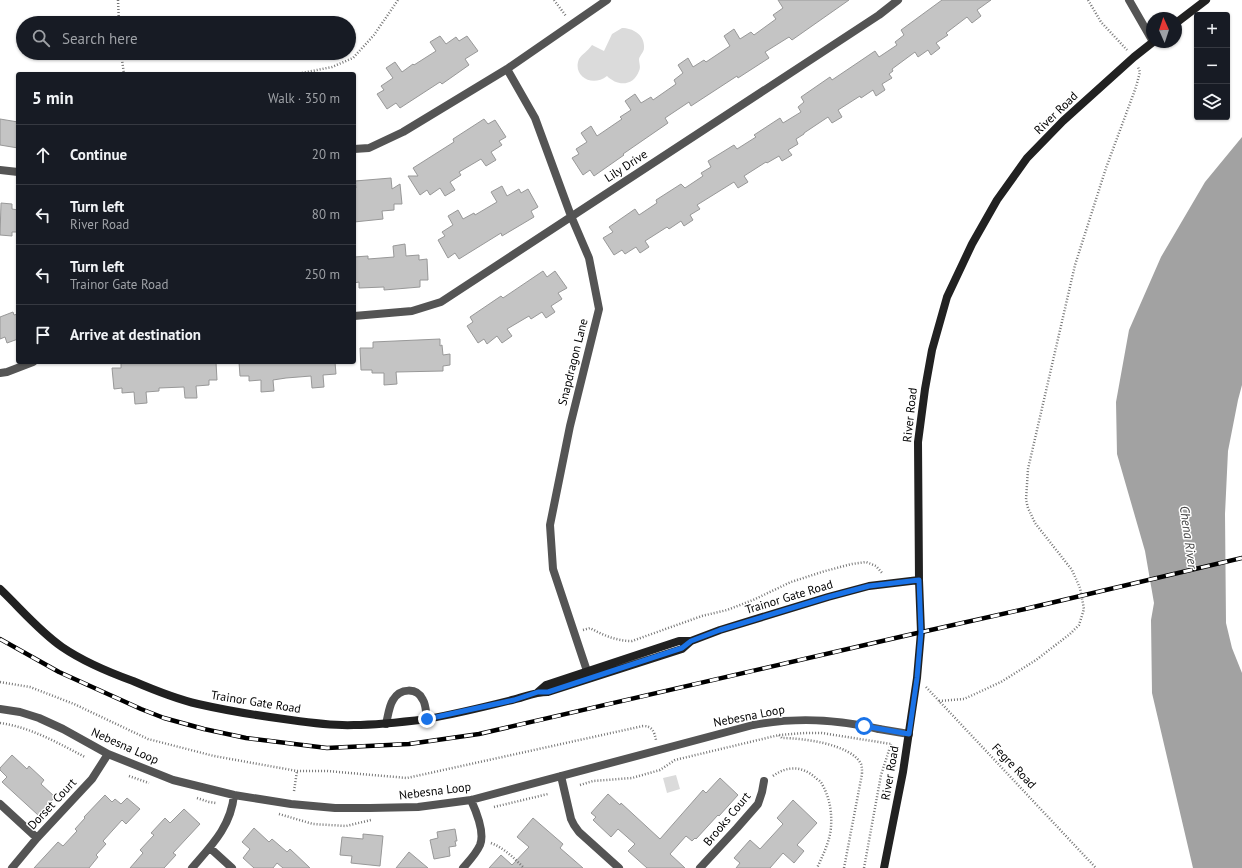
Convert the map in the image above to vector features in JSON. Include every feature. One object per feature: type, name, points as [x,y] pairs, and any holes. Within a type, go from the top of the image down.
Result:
[{"type":"main road","points":[[1182,18],[1206,0]]},
{"type":"main road","name":"River Road","points":[[884,868],[909,734],[917,678],[921,632],[918,442],[932,350],[947,297],[972,244],[986,219],[1027,158],[1063,121],[1146,46]]},
{"type":"main road","name":"Trainor Gate Road","points":[[0,589],[43,632],[61,647],[82,660],[108,672],[197,704],[271,718],[353,726],[427,719],[514,700],[538,692],[548,692],[656,658],[682,648],[691,641],[720,630],[828,597],[869,586],[919,580]]},
{"type":"main road","name":"Trainor Gate Road","points":[[538,692],[546,685],[588,671],[679,641],[691,641]]},
{"type":"street","points":[[356,149],[369,148],[403,132],[507,69],[607,0]]},
{"type":"street","name":"Lily Drive","points":[[356,316],[412,311],[441,302],[879,15],[898,0]]},
{"type":"street","points":[[1129,0],[1146,30]]},
{"type":"street","name":"Snapdragon Lane","points":[[507,69],[535,118],[571,216],[589,258],[599,309],[570,426],[550,525],[553,569],[588,671]]},
{"type":"street","points":[[0,170],[16,172]]},
{"type":"street","points":[[0,373],[7,372],[28,364]]},
{"type":"street","points":[[386,724],[392,701],[398,693],[407,690],[417,692],[424,700],[427,719]]},
{"type":"street","name":"Nebesna Loop","points":[[0,709],[20,712],[39,718],[63,729],[108,754],[173,780],[234,795],[291,804],[335,808],[418,807],[471,800],[753,725],[772,722],[806,720],[834,721],[909,734]]},
{"type":"street","name":"Dorset Court","points":[[12,868],[37,838],[92,779],[108,754]]},
{"type":"street","points":[[562,776],[571,819],[574,825],[579,832],[619,868]]},
{"type":"street","name":"Brooks Court","points":[[700,868],[758,804],[764,781]]},
{"type":"street","points":[[192,868],[222,832],[233,806],[234,795]]},
{"type":"street","points":[[463,868],[473,856],[480,845],[481,840],[480,829],[471,800]]},
{"type":"street","points":[[0,804],[37,838]]},
{"type":"street","points":[[210,848],[232,868]]},
{"type":"path","points":[[118,0],[119,16]]},
{"type":"path","points":[[356,55],[374,35],[398,0]]},
{"type":"path","points":[[554,0],[572,24]]},
{"type":"path","points":[[939,701],[964,699],[1001,682],[1036,660],[1070,634],[1079,625],[1084,609],[1080,588],[1072,570],[1035,523],[1026,500],[1028,469],[1075,265],[1106,168],[1136,87],[1140,72],[1134,57],[1101,22],[1088,0]]},
{"type":"path","points":[[122,60],[124,72]]},
{"type":"path","points":[[307,72],[332,67],[348,60]]},
{"type":"path","points":[[575,633],[590,628],[604,635],[622,641],[632,641],[702,616],[727,610],[753,600],[791,582],[852,564],[866,562],[876,566],[892,584]]},
{"type":"path","name":"Fegre Road","points":[[917,678],[1096,868]]},
{"type":"path","points":[[0,682],[30,687],[59,698],[148,739],[214,756],[297,771],[327,771],[407,778],[643,726],[652,728],[656,743]]},
{"type":"path","points":[[0,723],[8,724],[32,732],[54,741],[85,757]]},
{"type":"path","points":[[864,868],[881,776],[895,732]]},
{"type":"path","points":[[580,785],[593,781],[632,778],[660,770],[675,760],[778,735],[822,733],[891,744]]},
{"type":"path","points":[[778,735],[782,738],[818,741],[842,749],[854,756],[862,766],[862,774],[844,868]]},
{"type":"path","points":[[764,781],[781,770],[794,768],[806,771],[823,784],[831,807],[831,828],[825,849],[817,868]]},
{"type":"path","points":[[294,791],[297,771]]},
{"type":"path","points":[[494,807],[548,794]]},
{"type":"path","points":[[481,840],[495,845],[512,856],[524,868]]},
{"type":"shaded area","points":[[622,28],[630,29],[638,33],[643,39],[644,43],[644,49],[639,59],[640,70],[633,80],[620,83],[615,82],[607,76],[595,81],[581,75],[578,71],[580,57],[592,45],[604,51],[612,34]]},
{"type":"shaded area","points":[[676,775],[680,789],[667,793],[663,778]]},
{"type":"water","name":"Chena River","points":[[1242,137],[1242,385],[1228,451],[1225,514],[1226,623],[1232,648],[1242,673],[1242,868],[1193,868],[1152,693],[1151,620],[1154,603],[1145,551],[1117,454],[1116,402],[1129,330],[1161,257],[1205,182]]},
{"type":"building","points":[[778,0],[849,0],[792,40],[789,37],[765,52],[769,58],[738,78],[737,76],[691,106],[689,102],[665,118],[668,123],[594,176],[590,170],[583,175],[572,158],[579,154],[576,149],[587,142],[581,133],[591,126],[597,136],[622,119],[620,117],[631,110],[625,101],[635,94],[641,103],[651,97],[653,100],[676,84],[674,80],[683,73],[678,65],[688,58],[693,67],[704,60],[706,62],[730,46],[724,36],[734,29],[740,39],[751,32],[754,35],[776,19],[773,15],[783,8]]},
{"type":"building","points":[[942,0],[991,0],[977,10],[981,16],[972,23],[967,17],[946,33],[948,35],[936,43],[940,48],[931,55],[928,50],[918,57],[915,52],[892,69],[893,71],[889,74],[892,78],[882,84],[885,90],[876,96],[873,90],[861,98],[860,96],[838,110],[842,117],[832,123],[828,117],[796,139],[798,144],[788,150],[792,155],[782,161],[779,156],[767,163],[766,162],[744,176],[748,182],[738,188],[734,182],[697,205],[700,209],[690,215],[693,220],[684,226],[681,221],[669,229],[667,227],[645,241],[649,247],[640,253],[636,247],[625,254],[622,250],[614,255],[603,238],[613,232],[609,227],[635,209],[639,215],[657,203],[656,200],[681,184],[685,188],[703,176],[701,173],[711,167],[708,161],[734,145],[737,149],[756,137],[754,135],[780,118],[783,123],[801,112],[798,107],[804,102],[801,97],[830,77],[832,80],[875,51],[879,57],[897,45],[895,42],[904,35],[901,30]]},
{"type":"building","points":[[440,36],[446,44],[456,37],[459,41],[467,36],[478,51],[465,59],[469,65],[442,84],[440,82],[400,108],[396,103],[387,109],[377,94],[384,90],[381,86],[393,78],[386,68],[395,62],[402,72],[413,64],[414,65],[436,51],[430,42]]},
{"type":"building","points":[[0,119],[16,122],[16,148],[0,145]]},
{"type":"building","points":[[484,119],[488,124],[495,120],[506,137],[499,141],[502,145],[491,152],[496,160],[486,166],[481,159],[459,172],[461,175],[450,182],[455,190],[445,196],[440,188],[430,195],[427,190],[420,195],[408,176],[418,176],[413,168],[454,142],[453,139]]},
{"type":"building","points":[[391,178],[392,189],[400,184],[402,204],[394,204],[394,210],[382,211],[383,219],[356,222],[356,181]]},
{"type":"building","points":[[502,186],[507,196],[519,189],[521,193],[528,189],[538,207],[531,211],[534,217],[502,236],[501,233],[459,259],[455,253],[448,258],[438,240],[445,236],[442,232],[453,225],[448,216],[458,210],[463,219],[474,213],[475,215],[497,202],[491,192]]},
{"type":"building","points":[[1,203],[12,204],[12,209],[16,210],[16,232],[12,232],[12,236],[0,235]]},
{"type":"building","points":[[405,244],[406,256],[419,255],[419,260],[427,259],[428,280],[420,280],[420,287],[384,290],[384,287],[359,288],[359,282],[356,283],[356,257],[368,256],[368,259],[394,257],[393,246]]},
{"type":"building","points":[[543,271],[547,277],[555,271],[567,288],[558,293],[562,299],[551,306],[555,312],[546,318],[542,312],[531,319],[529,316],[507,329],[512,336],[502,343],[497,336],[487,344],[484,339],[478,343],[467,326],[473,322],[470,317],[501,296],[503,298]]},
{"type":"building","points":[[13,312],[14,315],[16,314],[16,340],[7,343],[5,337],[0,339],[0,317]]},
{"type":"building","points":[[440,339],[440,346],[442,345],[443,355],[450,354],[450,365],[443,366],[443,371],[396,372],[397,384],[384,385],[384,373],[372,373],[372,370],[361,370],[360,348],[373,348],[373,342]]},
{"type":"building","points":[[121,364],[216,364],[217,380],[209,380],[209,385],[196,386],[197,398],[185,398],[184,387],[159,388],[159,391],[146,392],[147,403],[135,404],[134,392],[122,393],[122,388],[114,389],[112,368],[121,368]]},
{"type":"building","points":[[239,364],[335,364],[336,374],[323,375],[324,387],[312,388],[311,376],[273,380],[274,391],[261,392],[261,380],[249,381],[249,376],[240,376]]},
{"type":"building","points":[[12,755],[27,769],[29,766],[44,780],[41,784],[55,797],[38,815],[2,782],[7,777],[0,770],[0,768]]},
{"type":"building","points":[[720,778],[738,795],[696,839],[695,838],[692,841],[686,836],[670,854],[685,868],[647,868],[628,851],[635,844],[618,829],[611,837],[593,820],[596,817],[591,813],[608,794],[620,805],[621,803],[660,839],[703,790],[706,793]]},
{"type":"building","points":[[105,795],[112,802],[115,799],[121,804],[127,798],[140,809],[126,824],[122,820],[103,841],[106,844],[96,855],[98,857],[89,868],[34,868],[58,842],[63,846],[77,831],[75,829],[85,818],[84,817]]},
{"type":"building","points":[[793,800],[817,823],[797,845],[804,851],[794,863],[783,853],[770,868],[736,868],[740,863],[734,858],[750,840],[760,849],[783,824],[777,818]]},
{"type":"building","points":[[184,809],[200,824],[173,853],[176,855],[164,868],[130,868],[143,853],[140,850],[154,835],[151,833],[165,818],[170,823]]},
{"type":"building","points":[[533,818],[563,844],[560,848],[583,868],[489,868],[501,855],[512,865],[529,847],[517,837]]},
{"type":"building","points":[[254,828],[269,842],[272,839],[287,852],[290,849],[310,868],[283,868],[277,863],[273,868],[254,868],[243,858],[250,849],[242,842]]},
{"type":"building","points":[[455,829],[457,841],[455,841],[456,846],[449,847],[450,856],[434,859],[430,840],[438,838],[437,832]]},
{"type":"building","points":[[363,834],[383,836],[380,866],[351,863],[352,856],[340,855],[342,837],[363,839]]},
{"type":"building","points":[[409,852],[428,868],[396,868]]},
{"type":"railway","points":[[0,639],[59,672],[141,709],[164,718],[204,729],[246,738],[327,748],[409,744],[479,734],[1242,558]]},
{"type":"route","points":[[427,719],[514,700],[538,692],[548,692],[656,658],[682,648],[691,641],[720,630],[828,597],[869,586],[919,580],[921,632],[914,706],[909,734],[864,726]]}]
